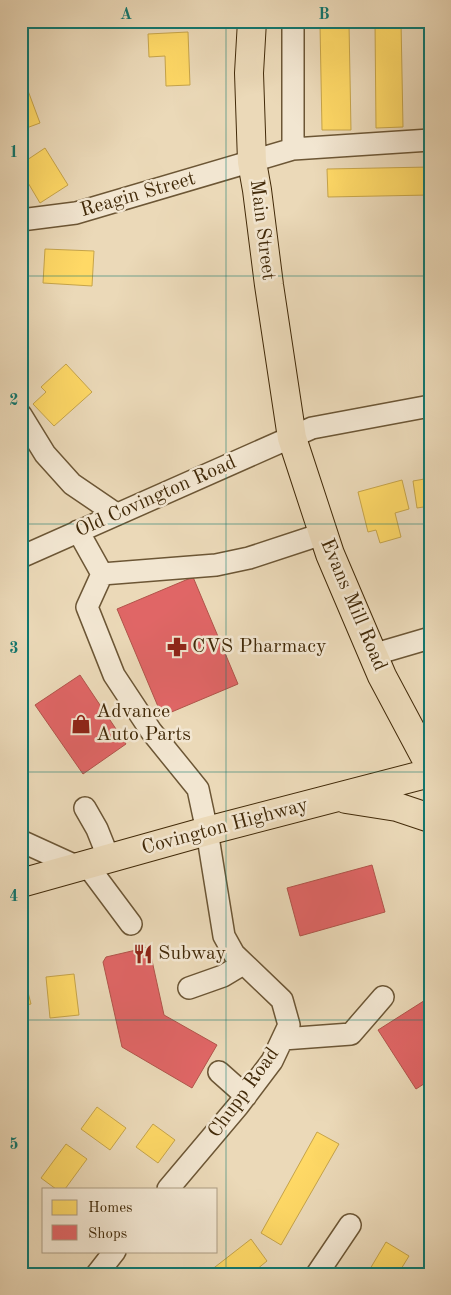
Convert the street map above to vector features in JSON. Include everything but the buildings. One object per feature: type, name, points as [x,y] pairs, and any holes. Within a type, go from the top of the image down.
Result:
[{"type":"main road","name":"Main Street","points":[[252,21],[249,74],[252,162],[258,190],[269,285],[292,438]]},
{"type":"main road","name":"Evans Mill Road","points":[[292,438],[322,534],[372,655],[430,766]]},
{"type":"main road","name":"Covington Highway","points":[[21,883],[207,831],[430,773]]},
{"type":"main road","points":[[338,797],[397,807],[430,818]]},
{"type":"street","points":[[293,21],[293,149]]},
{"type":"street","name":"Reagin Street","points":[[21,220],[76,213],[293,149],[430,140]]},
{"type":"street","name":"Old Covington Road","points":[[21,557],[312,428],[430,406]]},
{"type":"street","points":[[21,415],[45,454],[72,484],[116,514]]},
{"type":"street","points":[[78,531],[102,574],[216,565],[249,558],[322,534]]},
{"type":"street","name":"Chupp Road","points":[[102,574],[87,607],[114,675],[152,731],[198,789],[207,831],[224,936],[234,954],[282,1000],[289,1025],[272,1061],[246,1096],[169,1188]]},
{"type":"street","points":[[372,655],[430,638]]},
{"type":"street","points":[[85,808],[97,830],[91,864]]},
{"type":"street","points":[[21,841],[91,864],[131,924]]},
{"type":"street","points":[[189,988],[223,976],[244,964]]},
{"type":"street","points":[[283,1039],[352,1034],[383,997]]},
{"type":"street","points":[[219,1072],[246,1096]]},
{"type":"street","points":[[317,1274],[350,1225]]},
{"type":"street","points":[[97,1274],[114,1252]]},
{"type":"place","name":"CVS Pharmacy","points":[[177,647]]},
{"type":"place","name":"Advance Auto Parts","points":[[81,724]]},
{"type":"place","name":"Subway","points":[[143,954]]}]
